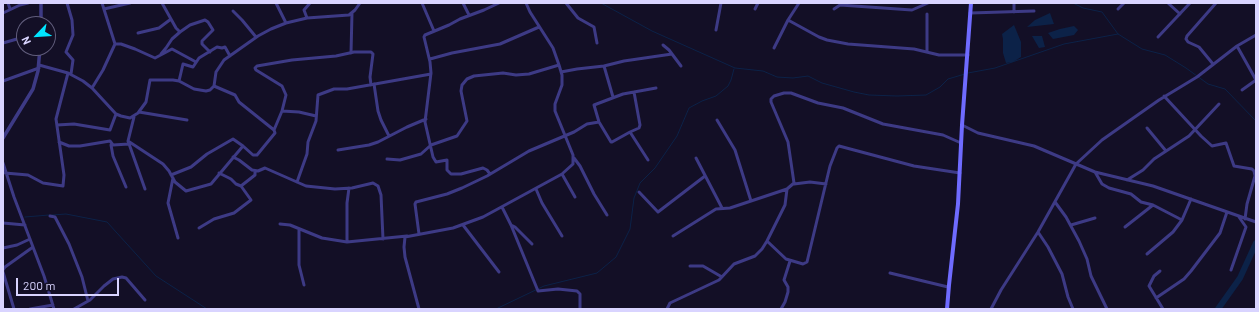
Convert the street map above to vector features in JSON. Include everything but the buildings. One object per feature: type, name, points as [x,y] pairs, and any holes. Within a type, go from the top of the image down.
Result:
[{"type":"main road","points":[[947,309],[948,287],[957,221],[962,124],[971,3]]},
{"type":"street","points":[[8,3],[10,9]]},
{"type":"street","points":[[3,13],[28,3]]},
{"type":"street","points":[[41,3],[41,16]]},
{"type":"street","points":[[5,172],[28,174],[43,183],[62,187],[64,177],[56,115],[73,60],[66,52],[73,36],[72,20],[68,3]]},
{"type":"street","points":[[92,88],[103,70],[115,44],[102,3]]},
{"type":"street","points":[[104,9],[130,3]]},
{"type":"street","points":[[162,3],[180,32]]},
{"type":"street","points":[[276,3],[286,24]]},
{"type":"street","points":[[307,18],[304,10],[310,3]]},
{"type":"street","points":[[145,189],[129,142],[134,117],[146,102],[150,80],[179,81],[194,89],[206,91],[214,86],[216,72],[219,66],[230,56],[256,38],[272,29],[307,18],[349,15],[360,3]]},
{"type":"street","points":[[422,3],[434,31]]},
{"type":"street","points":[[463,3],[469,15]]},
{"type":"street","points":[[490,174],[483,168],[461,174],[451,174],[447,170],[447,160],[436,162],[433,157],[426,128],[431,74],[430,59],[424,37],[425,35],[469,15],[499,3]]},
{"type":"street","points":[[526,3],[530,12],[553,48],[559,65],[562,84],[555,104],[555,111],[564,135],[573,158],[580,166],[594,194],[607,215]]},
{"type":"street","points":[[566,3],[578,18],[594,27],[597,43]]},
{"type":"street","points":[[716,30],[721,3]]},
{"type":"street","points":[[755,9],[758,3]]},
{"type":"street","points":[[774,48],[788,20],[799,3]]},
{"type":"street","points":[[834,9],[840,5],[912,10],[928,3]]},
{"type":"street","points":[[1014,3],[1014,12]]},
{"type":"street","points":[[1118,9],[1124,3]]},
{"type":"street","points":[[1168,3],[1180,14]]},
{"type":"street","points":[[1158,37],[1190,3]]},
{"type":"street","points":[[1213,64],[1199,48],[1188,42],[1186,38],[1216,3]]},
{"type":"street","points":[[233,11],[256,38]]},
{"type":"street","points":[[970,14],[1034,11]]},
{"type":"street","points":[[351,53],[352,13]]},
{"type":"street","points":[[927,14],[927,51]]},
{"type":"street","points":[[138,33],[159,28],[171,19]]},
{"type":"street","points":[[157,58],[172,38],[190,25],[201,20],[207,20],[213,30],[202,41],[202,44],[210,52]]},
{"type":"street","points":[[788,20],[819,37],[836,42],[927,51],[939,55],[968,55]]},
{"type":"street","points":[[430,59],[452,53],[500,44],[539,27]]},
{"type":"street","points":[[991,309],[1001,290],[1038,232],[1076,164],[1102,140],[1164,96],[1198,76],[1237,46],[1256,35]]},
{"type":"street","points":[[3,43],[16,39]]},
{"type":"street","points":[[115,44],[121,44],[135,49],[153,58],[157,58],[172,49]]},
{"type":"street","points":[[663,45],[669,50],[681,66]]},
{"type":"street","points":[[1237,46],[1256,80],[1242,90]]},
{"type":"street","points":[[179,81],[184,64],[193,66],[216,47],[225,47],[230,56]]},
{"type":"street","points":[[166,48],[172,49],[196,62]]},
{"type":"street","points":[[172,176],[191,167],[207,154],[233,140],[253,155],[257,156],[275,133],[274,130],[282,111],[286,95],[282,86],[256,70],[256,67],[292,60],[371,52],[373,54],[370,76],[381,120],[389,136]]},
{"type":"street","points":[[561,72],[672,54]]},
{"type":"street","points":[[3,138],[33,89],[39,67],[40,56]]},
{"type":"street","points":[[387,160],[400,160],[421,154],[431,145],[456,137],[466,124],[467,118],[461,91],[462,85],[467,79],[474,76],[503,73],[516,75],[529,74],[559,65]]},
{"type":"street","points":[[604,66],[614,97]]},
{"type":"street","points":[[3,80],[39,67],[69,73],[92,88],[116,114],[126,118],[134,117]]},
{"type":"street","points":[[297,182],[307,154],[308,142],[314,127],[318,95],[334,89],[431,74]]},
{"type":"street","points":[[214,86],[235,95],[239,102],[274,130]]},
{"type":"street","points":[[634,92],[640,125],[639,128],[610,142],[599,122],[594,105],[614,97],[634,92],[656,88]]},
{"type":"street","points":[[793,184],[794,181],[788,142],[770,102],[772,98],[780,94],[791,93],[818,103],[844,108],[883,124],[943,135],[961,143]]},
{"type":"street","points":[[1164,96],[1212,146],[1226,143],[1234,166],[1252,169],[1254,171],[1255,176],[1247,204],[1245,219]]},
{"type":"street","points":[[1127,180],[1143,170],[1154,159],[1181,142],[1195,130],[1219,104]]},
{"type":"street","points":[[282,111],[299,112],[316,116]]},
{"type":"street","points":[[139,112],[187,120]]},
{"type":"street","points":[[57,125],[74,124],[110,130],[116,114]]},
{"type":"street","points":[[338,150],[369,145],[426,119]]},
{"type":"street","points":[[717,120],[734,150],[751,201]]},
{"type":"street","points":[[419,234],[416,202],[453,192],[490,174],[529,151],[574,132],[587,124],[599,122]]},
{"type":"street","points":[[962,124],[978,133],[1034,146],[1095,172],[1153,186],[1256,222]]},
{"type":"street","points":[[1147,128],[1166,152]]},
{"type":"street","points":[[630,132],[648,160]]},
{"type":"street","points":[[60,142],[66,145],[80,146],[110,141],[113,156],[126,187]]},
{"type":"street","points":[[111,145],[129,142],[163,164],[175,182],[189,192],[211,184],[243,146]]},
{"type":"street","points":[[767,241],[786,259],[803,264],[807,262],[834,154],[839,146],[920,167],[960,173]]},
{"type":"street","points":[[233,157],[256,171]]},
{"type":"street","points":[[280,224],[290,225],[322,238],[347,242],[432,233],[463,225],[483,217],[536,189],[562,174],[573,164],[573,158]]},
{"type":"street","points":[[696,158],[722,208]]},
{"type":"street","points":[[3,163],[44,276],[53,307],[30,309]]},
{"type":"street","points":[[241,186],[255,175],[256,171],[265,168],[303,185],[321,188],[349,188],[374,183],[378,186],[381,195],[383,239]]},
{"type":"street","points":[[1095,172],[1102,184],[1109,188],[1125,191],[1141,202],[1153,205],[1182,220]]},
{"type":"street","points":[[199,228],[214,219],[234,213],[251,200],[241,186],[236,184],[231,178],[219,173]]},
{"type":"street","points":[[562,174],[575,197]]},
{"type":"street","points":[[172,176],[168,203],[178,238]]},
{"type":"street","points":[[639,192],[658,212],[705,176]]},
{"type":"street","points":[[673,236],[716,209],[730,208],[787,189],[793,184],[810,182],[826,184]]},
{"type":"street","points":[[347,242],[347,202],[349,188]]},
{"type":"street","points":[[536,189],[542,203],[562,236]]},
{"type":"street","points":[[667,309],[670,303],[719,280],[734,264],[752,257],[759,252],[767,241],[785,204],[787,189]]},
{"type":"street","points":[[1147,254],[1173,232],[1182,220],[1191,199]]},
{"type":"street","points":[[1055,202],[1071,225],[1087,258],[1091,276],[1107,309]]},
{"type":"street","points":[[1124,227],[1153,205]]},
{"type":"street","points":[[502,207],[538,291],[558,289],[577,290],[580,294],[580,309]]},
{"type":"street","points":[[1156,298],[1184,280],[1192,272],[1220,233],[1227,212]]},
{"type":"street","points":[[50,216],[55,217],[69,244],[82,277],[88,301]]},
{"type":"street","points":[[1231,270],[1246,227],[1239,217]]},
{"type":"street","points":[[1071,225],[1095,218]]},
{"type":"street","points":[[3,223],[25,225]]},
{"type":"street","points":[[463,225],[499,272]]},
{"type":"street","points":[[511,225],[532,244]]},
{"type":"street","points":[[299,229],[299,265],[304,285]]},
{"type":"street","points":[[1038,232],[1048,247],[1062,274],[1073,309]]},
{"type":"street","points":[[407,236],[404,247],[419,309]]},
{"type":"street","points":[[3,248],[17,245],[30,239]]},
{"type":"street","points":[[14,309],[3,271],[5,267],[33,247]]},
{"type":"street","points":[[781,309],[788,292],[788,287],[784,280],[790,260]]},
{"type":"street","points":[[690,266],[703,266],[722,277]]},
{"type":"street","points":[[1160,271],[1154,276],[1149,286],[1163,309]]},
{"type":"street","points":[[890,273],[948,287]]},
{"type":"street","points":[[74,309],[88,301],[113,279],[122,277],[126,278],[145,300]]},
{"type":"water","points":[[1050,13],[1054,24],[1027,27],[1035,20]]},
{"type":"water","points":[[1014,25],[1021,42],[1021,57],[1013,62],[1006,63],[1003,53],[1002,34]]},
{"type":"water","points":[[1074,26],[1078,30],[1074,35],[1053,39],[1048,33],[1060,29]]},
{"type":"water","points":[[1032,36],[1042,36],[1045,47],[1039,48]]},
{"type":"waterway","points":[[601,3],[652,31],[735,68],[763,71],[777,77],[793,78],[808,76],[822,83],[869,95],[926,95],[940,87],[948,79],[965,74]]},
{"type":"waterway","points":[[1073,3],[1083,8],[1102,12],[1118,34],[1142,49],[1165,55],[1208,84],[1225,89],[1256,121]]},
{"type":"waterway","points":[[968,73],[995,68],[1064,44],[1118,34]]},
{"type":"waterway","points":[[496,309],[544,286],[597,273],[616,257],[630,229],[634,198],[640,183],[655,168],[677,136],[689,108],[716,96],[728,86],[734,69]]},
{"type":"waterway","points":[[52,215],[66,214],[107,222],[156,276],[207,309]]},
{"type":"waterway","points":[[25,217],[49,215]]},
{"type":"waterway","points":[[1218,309],[1240,278],[1256,243]]}]
